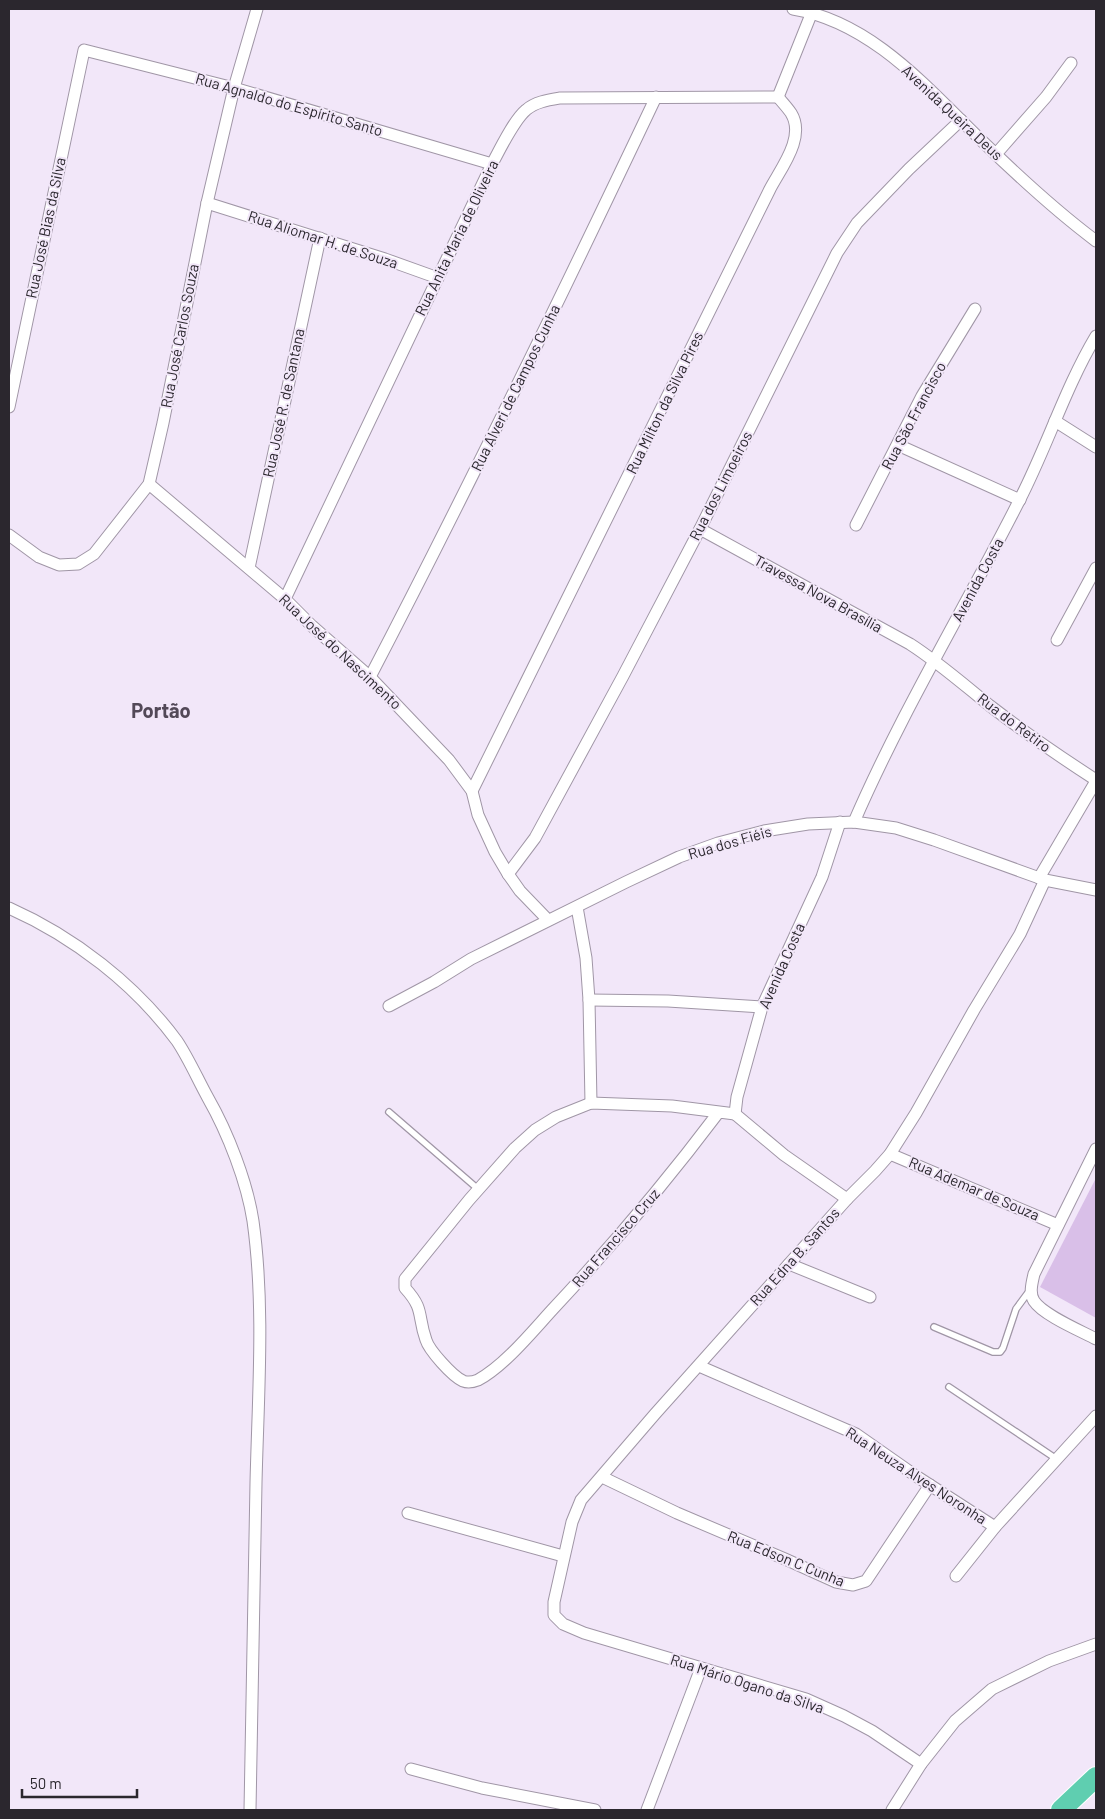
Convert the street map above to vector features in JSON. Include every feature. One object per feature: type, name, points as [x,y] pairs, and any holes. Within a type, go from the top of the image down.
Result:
[{"type":"highway","points":[[1061,1810],[1096,1777]]},
{"type":"street","name":"Rua José Carlos Souza","points":[[9,535],[39,557],[59,565],[78,564],[94,554],[149,484],[207,202],[234,88],[257,9]]},
{"type":"street","name":"Avenida Queira Deus","points":[[792,9],[834,14],[877,45],[925,85],[1038,194],[1096,240]]},
{"type":"street","points":[[778,98],[812,12]]},
{"type":"street","name":"Rua Agnaldo do Espírito Santo","points":[[84,50],[234,88],[492,164]]},
{"type":"street","name":"Rua José Bias da Silva","points":[[9,407],[84,50]]},
{"type":"street","points":[[996,154],[1046,97],[1071,63]]},
{"type":"street","name":"Rua Alveri de Campos Cunha","points":[[370,677],[447,529],[656,97]]},
{"type":"street","name":"Rua Anita Maria de Oliveira","points":[[285,599],[492,164],[514,126],[526,110],[540,102],[560,98],[778,98]]},
{"type":"street","name":"Rua Milton da Silva Pires","points":[[472,791],[790,150],[796,131],[794,122],[791,113],[778,98]]},
{"type":"street","name":"Rua dos Limoeiros","points":[[508,874],[536,838],[553,808],[700,529],[837,253],[857,223],[909,169],[961,120]]},
{"type":"street","name":"Rua Aliomar H. de Souza","points":[[207,202],[438,278]]},
{"type":"street","name":"Rua José R. de Santana","points":[[249,568],[320,238]]},
{"type":"street","name":"Rua São Francisco","points":[[856,525],[922,396],[975,309]]},
{"type":"street","name":"Avenida Costa","points":[[854,822],[903,718],[1020,500],[1084,357],[1096,336]]},
{"type":"street","points":[[1055,421],[1096,447]]},
{"type":"street","points":[[898,445],[1020,500]]},
{"type":"street","name":"Rua José do Nascimento","points":[[149,484],[285,599],[312,626],[370,677],[449,760],[472,791],[478,815],[495,852],[508,874],[520,891],[548,920]]},
{"type":"street","name":"Travessa Nova Brasília","points":[[700,529],[910,644],[935,660]]},
{"type":"street","points":[[1056,640],[1096,568]]},
{"type":"street","name":"Rua do Retiro","points":[[935,660],[1029,735],[1096,781]]},
{"type":"street","name":"Rua Edna B. Santos","points":[[563,1624],[554,1615],[554,1602],[572,1522],[581,1500],[847,1199],[876,1171],[890,1154],[916,1113],[974,1010],[1020,934],[1042,879],[1096,781]]},
{"type":"street","name":"Avenida Costa","points":[[735,1114],[737,1097],[762,1007],[822,877],[840,822]]},
{"type":"street","name":"Rua dos Fiéis","points":[[389,1006],[434,982],[471,959],[679,857],[718,843],[764,831],[808,824],[840,822],[896,828],[927,837],[1042,879],[1096,890]]},
{"type":"street","points":[[577,907],[586,958],[590,1000],[591,1103]]},
{"type":"street","points":[[9,908],[39,922],[101,964],[140,997],[178,1042],[220,1119],[239,1166],[252,1219],[258,1277],[259,1342],[250,1810]]},
{"type":"street","points":[[590,1000],[668,1001],[762,1007]]},
{"type":"street","points":[[478,1189],[515,1148],[535,1130],[556,1117],[591,1103],[631,1103],[735,1114],[784,1155],[847,1199]]},
{"type":"street","name":"Rua Francisco Cruz","points":[[478,1189],[405,1279],[405,1288],[418,1304],[425,1339],[429,1347],[452,1372],[462,1381],[469,1383],[477,1380],[509,1357],[642,1209],[718,1113]]},
{"type":"street","points":[[1095,1153],[1034,1274],[1031,1289],[1034,1301],[1042,1310],[1096,1339]]},
{"type":"street","name":"Rua Ademar de Souza","points":[[890,1154],[1058,1225]]},
{"type":"street","points":[[789,1264],[870,1297]]},
{"type":"street","name":"Rua Neuza Alves Noronha","points":[[699,1366],[856,1434],[995,1527]]},
{"type":"street","points":[[956,1576],[995,1527],[1058,1460],[1096,1416]]},
{"type":"street","name":"Rua Edson C Cunha","points":[[602,1477],[677,1513],[786,1558],[836,1582],[853,1585],[866,1581],[930,1485]]},
{"type":"street","points":[[408,1513],[563,1556]]},
{"type":"street","name":"Rua Mário Ogano da Silva","points":[[563,1624],[584,1633],[806,1700],[844,1716],[872,1731],[922,1764]]},
{"type":"street","points":[[892,1810],[922,1764],[955,1721],[992,1688],[1049,1661],[1096,1644]]},
{"type":"street","points":[[647,1810],[701,1668]]},
{"type":"street","points":[[411,1769],[482,1788],[595,1810]]},
{"type":"lane","points":[[389,1112],[478,1189]]},
{"type":"lane","points":[[934,1328],[993,1352],[1000,1352],[1016,1309],[1031,1289]]},
{"type":"lane","points":[[950,1388],[1058,1460]]},
{"type":"shaded area","points":[[1096,1178],[1096,1318],[1040,1287]]},
{"type":"district","name":"Portão","points":[[161,711]]}]
